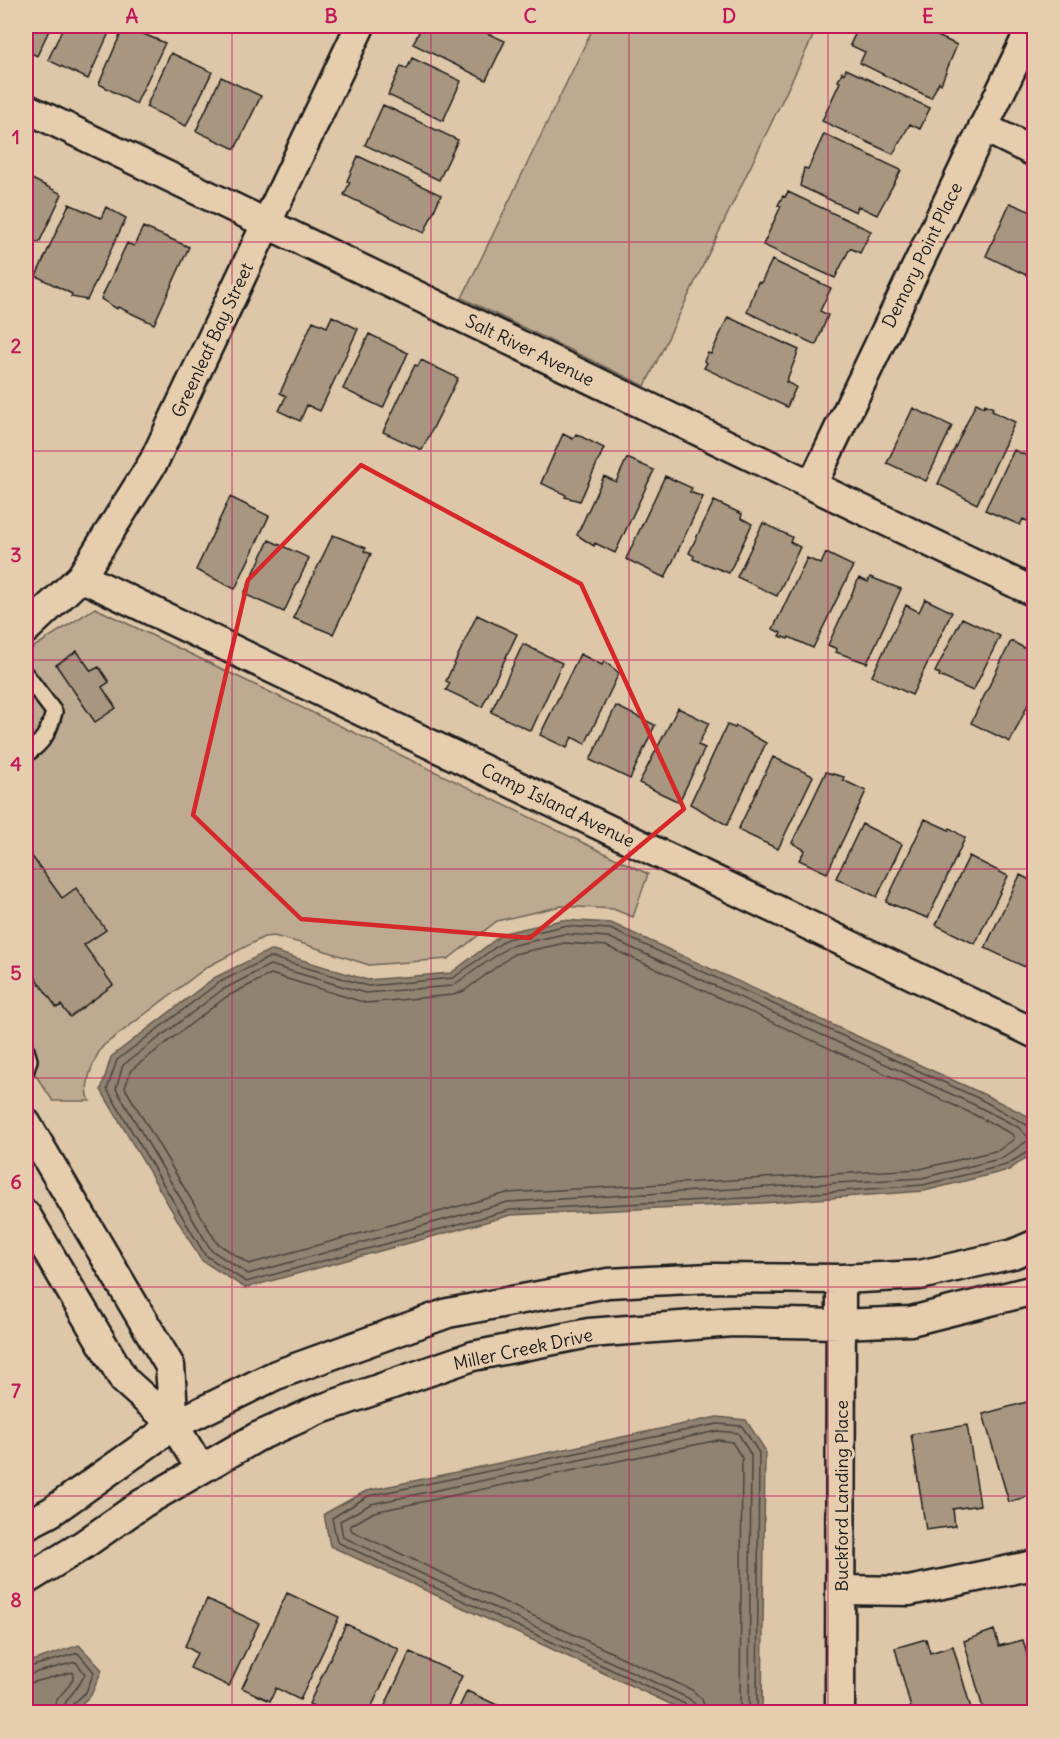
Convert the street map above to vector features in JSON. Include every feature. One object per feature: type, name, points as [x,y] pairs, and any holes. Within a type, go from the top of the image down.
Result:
[{"type":"street","name":"Greenleaf Bay Street","points":[[26,629],[81,578],[154,461],[360,26]]},
{"type":"street","name":"Demory Point Place","points":[[812,485],[1032,26]]},
{"type":"street","name":"Salt River Avenue","points":[[26,108],[1035,592]]},
{"type":"street","points":[[983,127],[1035,152]]},
{"type":"street","name":"Camp Island Avenue","points":[[81,578],[1035,1033]]},
{"type":"street","points":[[26,1123],[170,1366],[174,1425]]},
{"type":"street","points":[[26,1215],[124,1380],[174,1425],[200,1468]]},
{"type":"street","points":[[26,1525],[51,1512],[174,1425],[276,1375],[448,1313],[608,1283],[711,1278],[841,1280],[920,1275],[1013,1254],[1035,1245]]},
{"type":"street","name":"Buckford Landing Place","points":[[840,1713],[841,1280]]},
{"type":"street","name":"Miller Creek Drive","points":[[26,1580],[200,1468],[258,1437],[318,1410],[473,1356],[589,1333],[734,1322],[841,1324],[911,1321],[1035,1290]]},
{"type":"street","points":[[841,1590],[909,1591],[1035,1565]]},
{"type":"lane","points":[[26,675],[54,712],[50,729],[40,744],[26,754]]},
{"type":"lane","points":[[26,1050],[29,1060],[26,1070]]},
{"type":"highlighted area","points":[[361,465],[581,584],[684,809],[530,938],[301,919],[193,815],[248,580]]},
{"type":"shaded area","points":[[594,26],[818,26],[645,386],[462,298]]},
{"type":"shaded area","points":[[95,608],[648,874],[633,917],[613,909],[561,906],[497,921],[448,959],[369,965],[274,936],[264,937],[207,967],[103,1046],[88,1081],[90,1101],[53,1101],[26,1061],[26,652]]},
{"type":"water","points":[[562,920],[611,923],[1030,1117],[1034,1130],[1034,1152],[1009,1170],[924,1191],[763,1203],[511,1215],[245,1288],[201,1260],[101,1090],[111,1057],[214,978],[270,950],[367,980],[451,973],[504,933]]},
{"type":"water","points":[[717,1417],[746,1420],[765,1450],[762,1712],[691,1712],[681,1709],[330,1546],[324,1514],[366,1491]]},
{"type":"water","points":[[79,1645],[102,1670],[91,1695],[73,1712],[26,1712],[26,1663]]},
{"type":"building","points":[[26,26],[51,26],[37,56],[26,50]]},
{"type":"building","points":[[64,26],[112,26],[88,79],[48,60]]},
{"type":"building","points":[[124,26],[165,43],[136,104],[99,84]]},
{"type":"building","points":[[422,26],[471,26],[505,41],[486,80],[413,44]]},
{"type":"building","points":[[859,26],[875,31],[878,26],[916,26],[957,45],[941,84],[939,82],[931,98],[860,63],[865,52],[850,45]]},
{"type":"building","points":[[171,53],[212,72],[186,126],[146,107]]},
{"type":"building","points":[[412,58],[461,81],[443,121],[388,95],[401,66],[407,69]]},
{"type":"building","points":[[846,69],[930,108],[920,129],[910,124],[893,154],[822,121],[840,82],[838,81],[842,72],[844,74]]},
{"type":"building","points":[[221,77],[261,96],[235,149],[196,131]]},
{"type":"building","points":[[383,105],[458,140],[439,180],[365,145]]},
{"type":"building","points":[[824,134],[901,170],[877,215],[858,206],[856,212],[800,186],[804,168],[808,169]]},
{"type":"building","points":[[358,156],[441,195],[424,233],[344,195],[350,182],[347,181]]},
{"type":"building","points":[[26,176],[62,194],[39,243],[26,237]]},
{"type":"building","points":[[788,192],[871,231],[860,253],[850,248],[835,278],[763,245],[781,206],[778,205]]},
{"type":"building","points":[[1010,203],[1034,213],[1034,256],[1026,275],[986,256]]},
{"type":"building","points":[[69,204],[101,218],[106,207],[126,218],[87,300],[71,297],[72,294],[36,276]]},
{"type":"building","points":[[143,227],[189,247],[154,324],[118,307],[117,309],[101,299],[127,243],[134,246]]},
{"type":"building","points":[[772,260],[831,288],[820,311],[828,315],[816,345],[747,312],[758,282],[761,283]]},
{"type":"building","points":[[332,316],[358,329],[320,411],[307,405],[300,421],[279,411],[286,396],[280,393],[313,321],[327,327]]},
{"type":"building","points":[[728,317],[799,350],[786,382],[796,387],[787,407],[704,368],[707,363],[704,361],[708,353],[711,354]]},
{"type":"building","points":[[369,334],[408,353],[383,408],[343,389]]},
{"type":"building","points":[[421,360],[458,378],[422,450],[383,432],[415,365],[418,366]]},
{"type":"building","points":[[976,403],[984,407],[985,404],[993,408],[992,411],[1015,422],[977,504],[938,484]]},
{"type":"building","points":[[913,408],[952,426],[926,481],[887,463]]},
{"type":"building","points":[[563,434],[573,439],[576,434],[604,448],[580,501],[565,497],[566,495],[541,483]]},
{"type":"building","points":[[1014,450],[1034,459],[1034,510],[1029,522],[1023,519],[1020,525],[985,510]]},
{"type":"building","points":[[627,458],[654,470],[615,553],[595,543],[594,546],[577,535],[604,476],[616,482]]},
{"type":"building","points":[[665,476],[692,488],[690,492],[703,497],[665,578],[626,559]]},
{"type":"building","points":[[230,497],[269,516],[235,589],[196,570]]},
{"type":"building","points":[[714,501],[742,514],[741,518],[752,524],[729,573],[693,559],[694,556],[689,553]]},
{"type":"building","points":[[763,523],[792,537],[790,542],[800,547],[777,596],[737,577]]},
{"type":"building","points":[[333,535],[366,548],[364,551],[371,554],[333,634],[293,618]]},
{"type":"building","points":[[269,540],[309,558],[284,612],[244,594]]},
{"type":"building","points":[[826,553],[853,566],[813,648],[789,637],[788,639],[780,636],[781,633],[773,629],[807,558],[821,564]]},
{"type":"building","points":[[870,577],[901,589],[867,663],[836,652],[837,649],[828,645],[859,578],[868,582]]},
{"type":"building","points":[[925,599],[952,612],[912,695],[872,676],[906,605],[919,612]]},
{"type":"building","points":[[477,615],[517,634],[482,707],[446,690],[450,683],[446,681]]},
{"type":"building","points":[[962,618],[1000,636],[973,691],[935,672]]},
{"type":"building","points":[[1011,641],[1034,653],[1034,692],[1010,742],[971,723]]},
{"type":"building","points":[[523,644],[562,663],[531,731],[491,712]]},
{"type":"building","points":[[77,651],[91,671],[99,667],[109,682],[102,687],[116,708],[95,722],[56,665]]},
{"type":"building","points":[[580,654],[602,665],[604,661],[619,673],[585,744],[572,737],[567,748],[540,735]]},
{"type":"building","points":[[616,706],[655,725],[630,779],[590,760]]},
{"type":"building","points":[[678,708],[709,723],[698,745],[705,748],[679,802],[639,783]]},
{"type":"building","points":[[727,725],[735,728],[736,726],[766,743],[727,825],[690,804]]},
{"type":"building","points":[[773,757],[813,776],[778,849],[738,830]]},
{"type":"building","points":[[826,772],[844,777],[843,780],[866,791],[827,873],[799,860],[805,850],[792,843]]},
{"type":"building","points":[[925,819],[949,830],[950,828],[965,838],[928,918],[886,902]]},
{"type":"building","points":[[862,824],[902,844],[877,897],[836,878]]},
{"type":"building","points":[[26,848],[62,898],[76,888],[106,930],[84,945],[113,985],[70,1017],[61,1005],[57,1008],[32,973],[26,978]]},
{"type":"building","points":[[969,856],[1008,876],[975,944],[936,925]]},
{"type":"building","points":[[1020,875],[1034,882],[1034,946],[1025,967],[985,948]]},
{"type":"building","points":[[1034,1400],[1034,1503],[1032,1495],[1009,1502],[983,1414]]},
{"type":"building","points":[[967,1425],[980,1505],[953,1509],[955,1526],[926,1530],[911,1434]]},
{"type":"building","points":[[287,1593],[339,1617],[300,1700],[276,1688],[270,1701],[242,1688]]},
{"type":"building","points":[[207,1599],[259,1623],[229,1686],[190,1668],[197,1653],[185,1646]]},
{"type":"building","points":[[346,1624],[399,1649],[369,1712],[326,1712],[309,1704]]},
{"type":"building","points":[[994,1630],[999,1646],[1023,1640],[1034,1681],[1034,1712],[984,1712],[964,1641]]},
{"type":"building","points":[[926,1639],[930,1653],[953,1646],[972,1712],[912,1712],[895,1648]]},
{"type":"building","points":[[410,1652],[462,1676],[445,1712],[382,1712]]},
{"type":"building","points":[[467,1691],[512,1712],[457,1712]]}]
